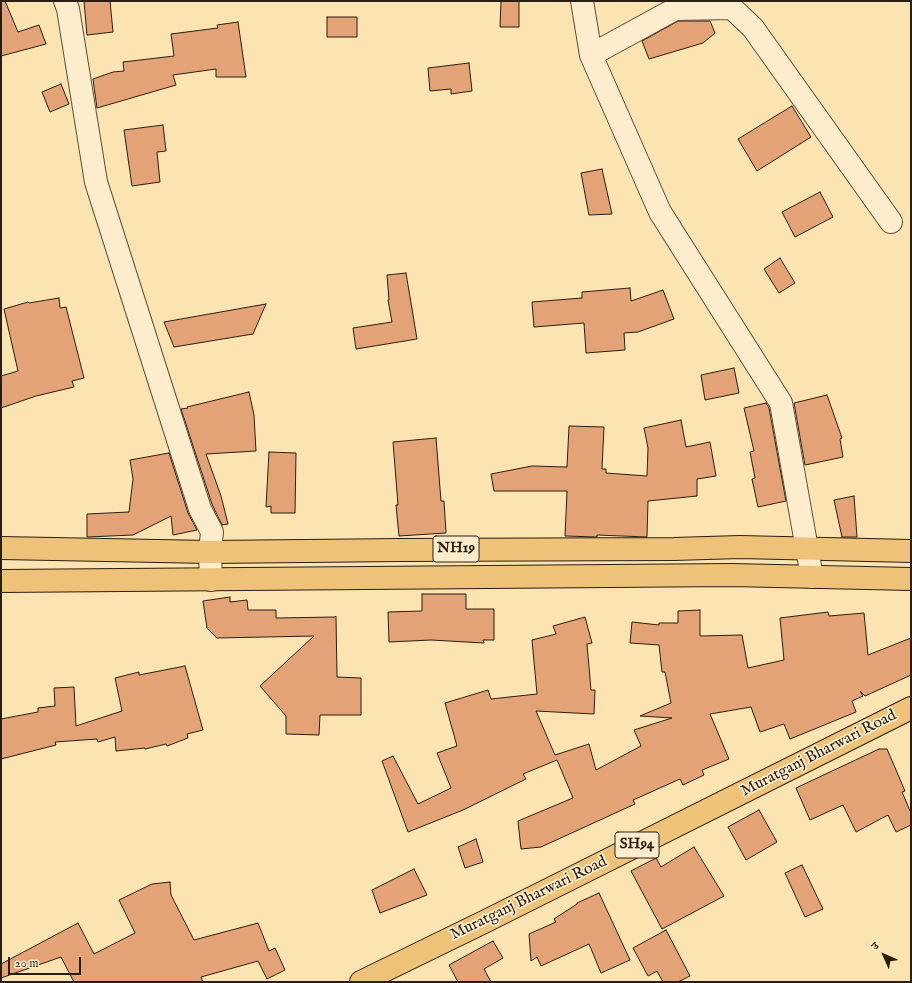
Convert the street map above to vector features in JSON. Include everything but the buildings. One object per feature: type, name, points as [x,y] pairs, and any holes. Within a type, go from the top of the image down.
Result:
[{"type":"main road","name":"NH19","points":[[1,548],[210,552],[674,549],[740,546],[911,552]]},
{"type":"main road","name":"NH19","points":[[1,581],[731,575],[911,580]]},
{"type":"main road","name":"Muratganj Bharwari Road","points":[[361,982],[911,708]]},
{"type":"street","points":[[65,1],[68,9],[96,182],[200,509],[212,532],[210,552],[211,580]]},
{"type":"street","points":[[582,1],[591,55],[660,212],[781,403],[812,577]]},
{"type":"street","points":[[591,55],[675,9],[732,8],[753,28],[891,222]]}]
